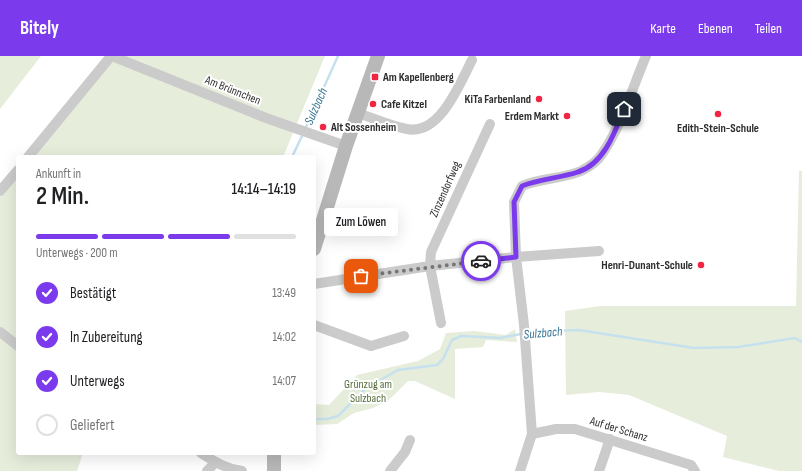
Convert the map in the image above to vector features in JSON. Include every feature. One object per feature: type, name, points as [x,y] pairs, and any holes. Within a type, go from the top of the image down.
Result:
[{"type":"main road","points":[[316,244],[346,146],[378,56]]},
{"type":"main road","points":[[274,455],[274,471]]},
{"type":"street","name":"Am Brünnchen","points":[[30,155],[112,56],[266,118],[299,128],[346,146]]},
{"type":"street","points":[[520,471],[532,434],[524,325],[516,257],[514,202],[522,186],[532,182],[579,172],[592,165],[602,155],[618,123],[646,56]]},
{"type":"street","points":[[357,113],[408,130],[423,129],[434,122],[451,101],[472,60]]},
{"type":"street","name":"Zinzendorfweg","points":[[430,266],[431,252],[490,124]]},
{"type":"street","points":[[0,192],[16,172]]},
{"type":"street","points":[[316,284],[430,266],[516,257],[599,251]]},
{"type":"street","points":[[430,266],[441,322]]},
{"type":"street","points":[[316,326],[371,346],[404,336]]},
{"type":"street","points":[[0,332],[16,344]]},
{"type":"street","name":"Auf der Schanz","points":[[532,434],[556,429],[575,429],[691,465],[695,471]]},
{"type":"street","points":[[599,471],[610,439]]},
{"type":"street","points":[[390,471],[405,452],[410,440]]},
{"type":"street","points":[[203,455],[233,470],[242,471]]},
{"type":"street","points":[[207,471],[215,462]]},
{"type":"green space","points":[[0,56],[41,56],[0,109]]},
{"type":"green space","points":[[115,56],[325,56],[284,155],[35,155]]},
{"type":"green space","points":[[799,171],[802,171],[802,471],[779,471],[723,457],[727,436],[629,395],[599,392],[566,395],[565,311],[600,306],[796,306]]},
{"type":"green space","points":[[16,177],[16,455],[82,455],[77,471],[0,471],[0,197]]},
{"type":"green space","name":"Grünzug am Sulzbach","points":[[515,329],[517,342],[486,340],[483,347],[455,349],[455,399],[415,381],[408,381],[388,401],[373,408],[354,413],[337,424],[316,425],[316,404],[329,405],[357,375],[418,361],[440,349],[446,333],[474,331],[506,335]]},
{"type":"waterway","name":"Sulzbach","points":[[305,129],[338,56]]},
{"type":"waterway","name":"Sulzbach","points":[[293,155],[303,134]]},
{"type":"waterway","name":"Sulzbach","points":[[528,332],[579,330],[694,348],[738,347],[795,338],[802,342]]},
{"type":"waterway","name":"Sulzbach","points":[[316,419],[327,419],[338,416],[366,388],[398,370],[437,365],[443,359],[452,340],[461,336],[500,338],[521,334]]},
{"type":"way so far","points":[[361,276],[430,266],[481,261]]},
{"type":"place","name":"Am Kapellenberg","points":[[375,77]]},
{"type":"place","name":"KiTa Farbenland","points":[[539,99]]},
{"type":"place","name":"Cafe Kitzel","points":[[373,104]]},
{"type":"place","name":"Edith-Stein-Schule","points":[[718,114]]},
{"type":"place","name":"Erdem Markt","points":[[567,116]]},
{"type":"place","name":"Alt Sossenheim","points":[[323,127]]},
{"type":"place","name":"Henri-Dunant-Schule","points":[[701,265]]},
{"type":"place","name":"Zum Löwen","points":[[361,276]]},
{"type":"route","points":[[481,261],[516,257],[514,202],[517,193],[522,186],[532,182],[579,172],[592,165],[602,155],[624,109]]}]
